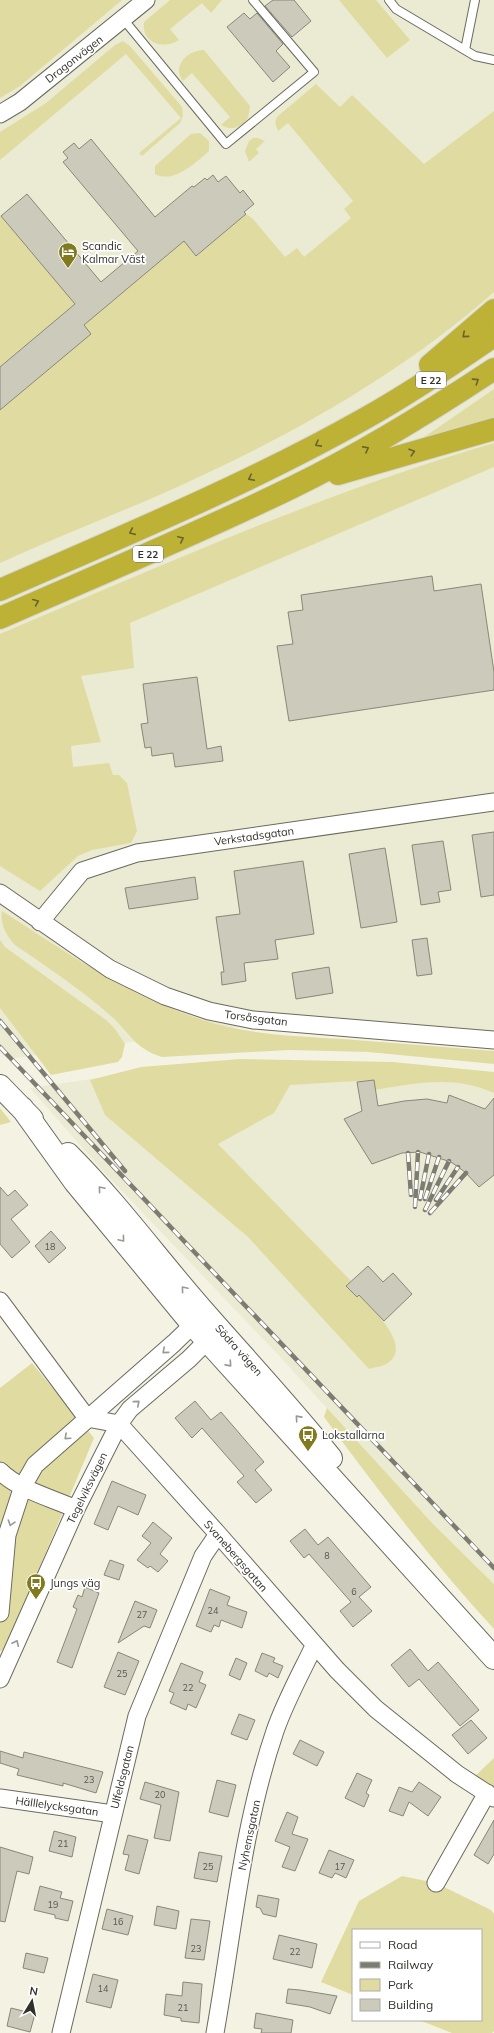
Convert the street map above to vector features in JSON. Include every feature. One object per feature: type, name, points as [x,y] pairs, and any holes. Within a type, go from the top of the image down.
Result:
[{"type":"highway","points":[[364,419],[494,310]]},
{"type":"highway","name":"E 22","points":[[0,590],[228,489],[364,419],[427,382],[494,336]]},
{"type":"highway","name":"E 22","points":[[0,618],[159,549],[294,487],[377,442],[494,369]]},
{"type":"highway","points":[[294,487],[494,429]]},
{"type":"main road","name":"Södra vägen","points":[[0,1086],[22,1108],[75,1182],[206,1327],[494,1658]]},
{"type":"street","name":"Dragonvägen","points":[[0,114],[20,102],[124,20],[146,0]]},
{"type":"street","name":"Verkstadsgatan","points":[[40,922],[82,871],[137,853],[494,802]]},
{"type":"street","name":"Torsåsgatan","points":[[0,893],[110,969],[165,996],[209,1011],[253,1020],[494,1040]]},
{"type":"street","points":[[0,1301],[87,1418],[119,1424]]},
{"type":"street","points":[[0,1613],[7,1536],[23,1486],[35,1465],[87,1418],[206,1327]]},
{"type":"street","name":"Tegelviksvägen","points":[[0,1679],[76,1509],[119,1424],[130,1408],[206,1327]]},
{"type":"street","name":"Svanebergsgatan","points":[[119,1424],[218,1534],[314,1646],[376,1709],[458,1774],[490,1795]]},
{"type":"street","points":[[0,1471],[6,1478],[76,1509]]},
{"type":"street","name":"Ulfeldsgatan","points":[[67,2031],[113,1814],[137,1716],[203,1556],[218,1534]]},
{"type":"street","name":"Nyhemsgatan","points":[[215,2033],[233,1909],[262,1773],[276,1729],[314,1646]]},
{"type":"street","points":[[436,1883],[490,1795]]},
{"type":"street","name":"Hälllelycksgatan","points":[[0,1798],[113,1814]]},
{"type":"lane","points":[[124,20],[226,144],[314,72],[253,0]]},
{"type":"lane","points":[[389,0],[396,9],[475,56],[494,60]]},
{"type":"lane","points":[[465,50],[475,0]]},
{"type":"shaded area","points":[[0,0],[494,0],[494,1046],[247,1026],[8,1059],[0,1052]]},
{"type":"shaded area","points":[[180,1066],[494,1075],[494,1584],[433,1524],[282,1359],[101,1169],[30,1088]]},
{"type":"green space","points":[[0,0],[122,0],[20,86],[0,98]]},
{"type":"green space","points":[[170,0],[222,0],[211,13],[202,3],[170,29],[179,40],[167,44],[155,43],[146,35],[144,22]]},
{"type":"green space","points":[[339,0],[376,0],[410,40],[387,58]]},
{"type":"green space","points":[[123,41],[130,46],[182,107],[183,116],[180,123],[142,156],[139,153],[181,118],[126,54],[0,160],[0,132],[46,103],[115,45]]},
{"type":"green space","points":[[204,50],[250,106],[248,118],[236,128],[228,128],[221,125],[230,117],[192,73],[183,81],[180,75],[180,65],[183,60],[192,53]]},
{"type":"green space","points":[[316,84],[340,107],[352,95],[424,164],[494,111],[494,292],[460,321],[386,374],[347,399],[267,444],[186,483],[0,563],[0,410],[84,325],[184,241],[196,256],[246,214],[253,219],[285,257],[297,248],[304,257],[351,218],[344,209],[353,201],[288,123],[278,131],[275,121],[278,116]]},
{"type":"green space","points":[[200,133],[209,141],[209,151],[191,166],[177,174],[162,176],[155,174],[155,166],[191,134]]},
{"type":"green space","points":[[253,138],[258,138],[265,141],[256,149],[259,153],[249,162],[245,151],[249,141]]},
{"type":"green space","points":[[0,215],[75,303],[83,307],[69,309],[0,367]]},
{"type":"green space","points":[[494,389],[494,420],[417,442]]},
{"type":"green space","points":[[494,443],[494,467],[130,623],[134,668],[81,676],[101,742],[71,746],[73,767],[109,763],[113,775],[119,775],[127,783],[137,831],[131,843],[92,850],[78,856],[40,891],[0,866],[0,634],[183,556],[306,507],[368,484]]},
{"type":"green space","points":[[2,911],[74,957],[124,986],[150,999],[203,1020],[238,1029],[273,1034],[494,1051],[494,1064],[368,1052],[289,1050],[162,1057],[139,1045],[111,1016],[88,997],[15,945],[4,930]]},
{"type":"green space","points":[[0,940],[5,947],[106,1020],[115,1029],[125,1044],[122,1057],[118,1062],[51,1075],[0,1008]]},
{"type":"green space","points":[[240,1059],[393,1062],[494,1072],[494,1093],[479,1087],[450,1082],[421,1083],[375,1090],[373,1080],[290,1085],[274,1113],[218,1144],[351,1281],[347,1286],[357,1297],[359,1295],[373,1309],[389,1329],[394,1340],[396,1350],[393,1358],[384,1365],[369,1369],[248,1237],[105,1115],[90,1080],[141,1067]]},
{"type":"green space","points":[[0,1108],[11,1122],[0,1125]]},
{"type":"green space","points":[[32,1363],[94,1438],[5,1650],[0,1651],[0,1388]]},
{"type":"green space","points":[[327,1408],[433,1524],[494,1584],[494,1629],[471,1604],[406,1526],[365,1472],[324,1417]]},
{"type":"green space","points":[[494,1758],[494,1788],[474,1777]]},
{"type":"green space","points":[[402,1876],[436,1883],[491,1910],[494,1914],[494,2031],[492,2033],[452,2033],[422,2021],[482,2021],[482,1929],[352,1929],[352,1995],[321,1982],[359,1901]]},
{"type":"building","points":[[273,0],[294,0],[311,21],[292,37],[265,6]]},
{"type":"building","points":[[244,13],[250,19],[257,13],[283,44],[276,51],[290,67],[273,82],[227,27]]},
{"type":"building","name":"Scandic Kalmar Väst","points":[[91,139],[155,217],[192,186],[194,187],[205,178],[207,180],[213,175],[218,182],[226,176],[240,193],[243,190],[254,204],[244,212],[246,214],[196,256],[184,241],[84,325],[91,334],[0,410],[0,367],[75,304],[1,216],[27,194],[101,282],[138,251],[63,162],[68,158],[63,152],[74,143],[79,149]]},
{"type":"building","points":[[432,576],[434,591],[481,584],[494,672],[494,690],[289,721],[277,646],[293,644],[288,612],[303,610],[301,595]]},
{"type":"building","points":[[197,677],[207,749],[221,746],[223,761],[175,767],[173,753],[152,756],[151,747],[145,748],[141,724],[148,723],[143,684]]},
{"type":"building","points":[[494,832],[494,895],[481,897],[472,835]]},
{"type":"building","points":[[443,841],[451,890],[438,892],[440,902],[421,905],[412,845]]},
{"type":"building","points":[[385,848],[397,922],[361,928],[349,854]]},
{"type":"building","points":[[303,861],[314,934],[275,940],[278,959],[244,963],[246,981],[222,985],[221,972],[224,972],[216,917],[240,914],[234,871]]},
{"type":"building","points":[[195,877],[198,899],[129,909],[125,888]]},
{"type":"building","points":[[427,938],[432,974],[417,976],[412,940]]},
{"type":"building","points":[[329,967],[333,993],[296,999],[292,973]]},
{"type":"building","points":[[374,1080],[378,1106],[404,1101],[427,1099],[447,1103],[449,1095],[485,1109],[494,1098],[494,1175],[479,1187],[465,1172],[451,1162],[420,1152],[402,1153],[372,1164],[344,1119],[362,1111],[357,1082]]},
{"type":"building","points":[[0,1187],[8,1196],[15,1190],[28,1205],[11,1219],[30,1242],[12,1258],[0,1244]]},
{"type":"building","points":[[51,1231],[66,1248],[49,1263],[35,1246]]},
{"type":"building","points":[[368,1266],[383,1282],[393,1273],[412,1294],[384,1321],[359,1295],[357,1297],[346,1286]]},
{"type":"building","points":[[195,1401],[211,1420],[221,1412],[264,1462],[255,1470],[272,1490],[256,1503],[237,1482],[244,1476],[202,1428],[192,1438],[175,1418]]},
{"type":"building","points":[[112,1481],[146,1495],[138,1515],[118,1506],[108,1530],[94,1524]]},
{"type":"building","points":[[153,1522],[172,1538],[160,1554],[168,1561],[158,1572],[150,1566],[148,1568],[137,1560],[151,1543],[142,1536]]},
{"type":"building","points":[[305,1529],[318,1545],[328,1537],[371,1587],[359,1597],[372,1611],[353,1627],[340,1611],[351,1602],[309,1554],[304,1558],[290,1541]]},
{"type":"building","points":[[110,1560],[124,1565],[119,1580],[104,1575]]},
{"type":"building","points":[[85,1587],[99,1593],[72,1668],[57,1662],[77,1609],[73,1607],[78,1595],[82,1597]]},
{"type":"building","points":[[210,1589],[230,1597],[227,1605],[247,1612],[242,1628],[221,1620],[219,1627],[214,1625],[211,1632],[196,1626]]},
{"type":"building","points":[[135,1601],[157,1610],[150,1628],[144,1626],[118,1643]]},
{"type":"building","points":[[410,1649],[428,1671],[438,1662],[479,1710],[460,1726],[419,1679],[409,1687],[391,1665]]},
{"type":"building","points":[[118,1652],[139,1661],[125,1695],[104,1687]]},
{"type":"building","points":[[262,1653],[275,1658],[273,1662],[283,1666],[278,1678],[269,1673],[267,1677],[255,1671]]},
{"type":"building","points":[[236,1658],[247,1663],[240,1680],[229,1675]]},
{"type":"building","points":[[181,1663],[203,1672],[199,1682],[206,1685],[196,1708],[188,1704],[186,1710],[170,1703],[174,1693],[169,1691]]},
{"type":"building","points":[[239,1714],[255,1720],[247,1740],[231,1734]]},
{"type":"building","points":[[471,1720],[487,1738],[468,1754],[452,1735]]},
{"type":"building","points":[[300,1740],[324,1752],[317,1766],[293,1754]]},
{"type":"building","points":[[0,1751],[23,1758],[24,1752],[103,1772],[96,1793],[63,1783],[63,1786],[17,1775],[19,1769],[0,1763]]},
{"type":"building","points":[[357,1773],[372,1780],[366,1793],[369,1795],[364,1807],[345,1798]]},
{"type":"building","points":[[217,1780],[236,1785],[228,1817],[209,1812]]},
{"type":"building","points":[[145,1782],[179,1792],[170,1841],[154,1838],[161,1805],[140,1799]]},
{"type":"building","points":[[419,1782],[441,1797],[428,1816],[409,1802],[403,1816],[389,1811],[399,1787],[412,1792]]},
{"type":"building","points":[[287,1812],[298,1817],[292,1834],[308,1839],[295,1871],[282,1867],[290,1847],[275,1841]]},
{"type":"building","points":[[494,1820],[494,1854],[488,1864],[474,1855]]},
{"type":"building","points":[[54,1831],[76,1837],[72,1857],[49,1851]]},
{"type":"building","points":[[128,1835],[148,1840],[139,1874],[125,1870],[129,1855],[123,1854]]},
{"type":"building","points":[[0,1847],[33,1857],[29,1874],[17,1871],[5,1922],[0,1921]]},
{"type":"building","points":[[329,1850],[354,1860],[346,1878],[335,1873],[332,1878],[319,1873]]},
{"type":"building","points":[[199,1852],[222,1856],[217,1882],[194,1878]]},
{"type":"building","points":[[40,1886],[62,1892],[60,1898],[73,1901],[68,1921],[55,1918],[55,1915],[34,1910]]},
{"type":"building","points":[[258,1895],[279,1899],[276,1917],[263,1914],[260,1908],[256,1907]]},
{"type":"building","points":[[157,1906],[179,1911],[176,1929],[154,1925]]},
{"type":"building","points":[[107,1909],[133,1916],[128,1935],[102,1929]]},
{"type":"building","points":[[191,1919],[210,1921],[204,1960],[185,1958]]},
{"type":"building","points":[[279,1935],[317,1944],[312,1968],[273,1959]]},
{"type":"building","points":[[26,1953],[48,1958],[44,1973],[23,1968]]},
{"type":"building","points":[[93,1974],[118,1980],[111,2008],[86,2002]]},
{"type":"building","points":[[183,1982],[202,1984],[199,2023],[181,2021],[181,2018],[164,2015],[166,1994],[182,1996]]},
{"type":"building","points":[[288,1989],[337,1996],[330,2014],[310,2007],[286,2003]]},
{"type":"building","points":[[11,2008],[35,2014],[30,2032],[7,2026]]},
{"type":"building","points":[[256,2013],[293,2020],[291,2033],[261,2033],[262,2029],[254,2028]]},
{"type":"railway","points":[[0,1021],[125,1171]]},
{"type":"railway","points":[[0,1047],[494,1568]]},
{"type":"railway","points":[[415,1207],[418,1152]]},
{"type":"railway","points":[[408,1153],[411,1195]]},
{"type":"railway","points":[[420,1199],[429,1154]]},
{"type":"railway","points":[[425,1199],[439,1157]]},
{"type":"railway","points":[[425,1210],[449,1161]]},
{"type":"railway","points":[[436,1200],[458,1167]]},
{"type":"railway","points":[[430,1213],[466,1173]]},
{"type":"place","name":"Scandic Kalmar Väst","points":[[68,269]]},
{"type":"place","name":"Lokstallarna","points":[[308,1452]]},
{"type":"place","name":"Jungs väg","points":[[36,1600]]}]
